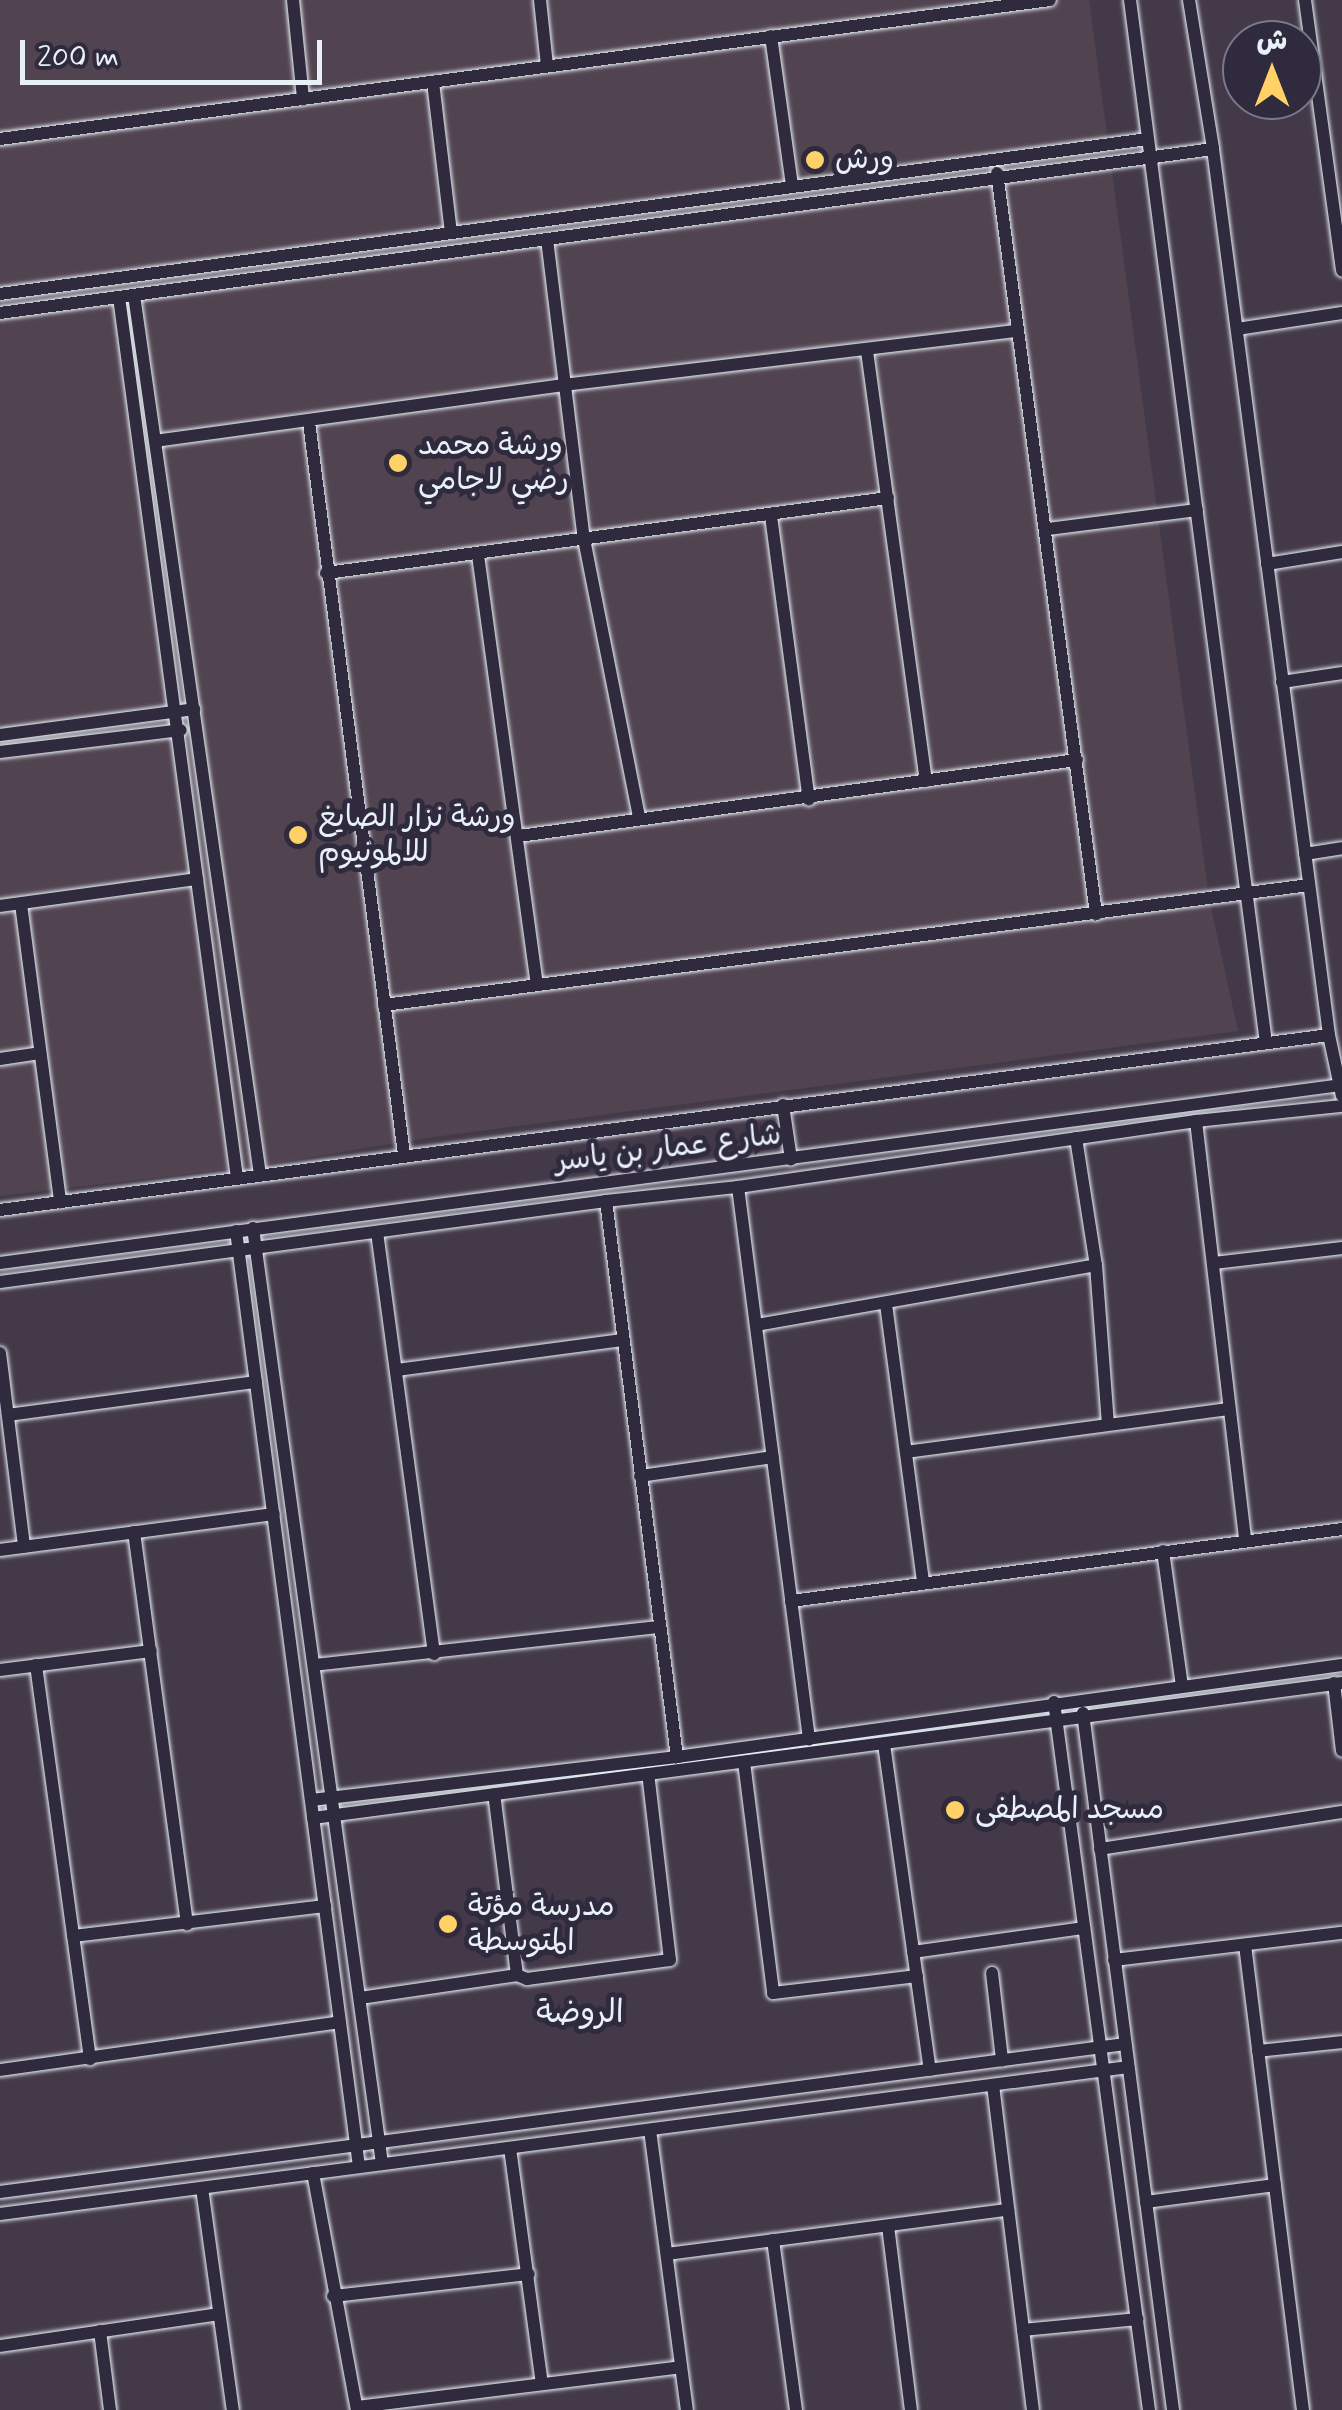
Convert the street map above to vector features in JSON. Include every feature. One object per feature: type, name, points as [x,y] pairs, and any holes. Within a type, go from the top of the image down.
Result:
[{"type":"street","points":[[293,0],[303,99]]},
{"type":"street","points":[[540,0],[547,66]]},
{"type":"street","points":[[0,139],[976,5],[1050,0]]},
{"type":"street","points":[[1130,0],[1266,1043]]},
{"type":"street","points":[[1189,0],[1213,149],[1329,1035],[1342,1089]]},
{"type":"street","points":[[1306,0],[1338,213],[1342,270]]},
{"type":"street","points":[[772,36],[792,186]]},
{"type":"street","points":[[433,82],[452,233]]},
{"type":"street","points":[[0,313],[547,239],[1148,139]]},
{"type":"street","points":[[0,294],[792,186],[996,167],[1151,158],[1213,149]]},
{"type":"street","points":[[996,167],[1048,529],[1096,914]]},
{"type":"street","points":[[547,239],[562,385],[584,538],[639,818]]},
{"type":"street","points":[[119,296],[132,276]]},
{"type":"street","points":[[108,279],[119,296],[237,1178]]},
{"type":"street","points":[[134,294],[260,1175]]},
{"type":"street","points":[[1237,329],[1342,312]]},
{"type":"street","points":[[155,441],[562,385],[1018,330]]},
{"type":"street","points":[[866,351],[926,782]]},
{"type":"street","points":[[308,422],[404,1154]]},
{"type":"street","points":[[326,573],[478,556],[888,498]]},
{"type":"street","points":[[1048,529],[1197,510]]},
{"type":"street","points":[[771,516],[809,798]]},
{"type":"street","points":[[1267,564],[1342,552]]},
{"type":"street","points":[[478,556],[537,984]]},
{"type":"street","points":[[1282,682],[1342,673]]},
{"type":"street","points":[[0,735],[194,709]]},
{"type":"street","points":[[0,752],[196,728]]},
{"type":"street","points":[[519,836],[1077,760]]},
{"type":"street","points":[[1305,854],[1342,848]]},
{"type":"street","points":[[0,906],[197,879]]},
{"type":"street","points":[[384,1005],[1309,885]]},
{"type":"street","points":[[21,904],[60,1202]]},
{"type":"street","points":[[0,1210],[1329,1035]]},
{"type":"street","points":[[0,1058],[40,1053]]},
{"type":"street","name":"شارع عمار بن ياسر","points":[[0,1263],[1342,1089]]},
{"type":"street","points":[[784,1105],[791,1159]]},
{"type":"street","name":"شارع عمار بن ياسر","points":[[0,1282],[606,1201],[738,1188],[1196,1121],[1342,1106]]},
{"type":"street","points":[[1196,1121],[1245,1540]]},
{"type":"street","points":[[1076,1138],[1096,1265],[1108,1423]]},
{"type":"street","points":[[738,1188],[810,1739]]},
{"type":"street","points":[[606,1201],[677,1757]]},
{"type":"street","points":[[253,1228],[382,2164]]},
{"type":"street","points":[[236,1231],[359,2168]]},
{"type":"street","points":[[377,1232],[434,1654]]},
{"type":"street","points":[[1214,1263],[1342,1248]]},
{"type":"street","points":[[756,1325],[1096,1265]]},
{"type":"street","points":[[886,1304],[923,1583]]},
{"type":"street","points":[[397,1370],[622,1340]]},
{"type":"street","points":[[0,1353],[24,1547]]},
{"type":"street","points":[[8,1415],[256,1382]]},
{"type":"street","points":[[906,1452],[1228,1409]]},
{"type":"street","points":[[640,1476],[772,1458]]},
{"type":"street","points":[[0,1550],[274,1514]]},
{"type":"street","points":[[791,1601],[1342,1529]]},
{"type":"street","points":[[134,1532],[187,1924]]},
{"type":"street","points":[[1163,1551],[1182,1686]]},
{"type":"street","points":[[314,1664],[659,1627]]},
{"type":"street","points":[[0,1670],[151,1651]]},
{"type":"street","points":[[311,1800],[677,1757],[1342,1664]]},
{"type":"street","points":[[36,1665],[90,2058]]},
{"type":"street","points":[[314,1818],[1338,1683],[1342,1751]]},
{"type":"street","points":[[1081,1698],[1173,2410]]},
{"type":"street","points":[[1054,1702],[1149,2410]]},
{"type":"street","points":[[884,1744],[930,2070]]},
{"type":"street","points":[[744,1762],[772,1994],[916,1976]]},
{"type":"street","points":[[360,1998],[517,1974],[527,1979],[670,1960],[648,1774]]},
{"type":"street","points":[[494,1794],[517,1974]]},
{"type":"street","points":[[1100,1849],[1342,1812]]},
{"type":"street","points":[[73,1936],[325,1906]]},
{"type":"street","points":[[913,1952],[1084,1928]]},
{"type":"street","points":[[1114,1960],[1342,1933]]},
{"type":"street","points":[[1245,1945],[1303,2410]]},
{"type":"street","points":[[992,1973],[1002,2060]]},
{"type":"street","points":[[0,2070],[340,2022]]},
{"type":"street","points":[[1258,2051],[1342,2042]]},
{"type":"street","points":[[0,2192],[1125,2044]]},
{"type":"street","points":[[0,2214],[1128,2067]]},
{"type":"street","points":[[993,2086],[1033,2410]]},
{"type":"street","points":[[650,2130],[687,2410]]},
{"type":"street","points":[[510,2148],[542,2384]]},
{"type":"street","points":[[313,2173],[332,2296],[357,2409],[682,2367]]},
{"type":"street","points":[[1146,2202],[1275,2185]]},
{"type":"street","points":[[202,2188],[233,2410]]},
{"type":"street","points":[[667,2254],[1008,2210]]},
{"type":"street","points":[[888,2226],[910,2410]]},
{"type":"street","points":[[772,2240],[796,2410]]},
{"type":"street","points":[[332,2296],[529,2274]]},
{"type":"street","points":[[0,2346],[220,2314]]},
{"type":"street","points":[[1023,2330],[1137,2318]]},
{"type":"street","points":[[100,2331],[110,2410]]},
{"type":"shaded area","points":[[0,0],[1089,0],[1209,898],[1238,1031],[434,1137],[268,1164],[0,1196]]},
{"type":"place","name":"ورش","points":[[815,160]]},
{"type":"place","name":"ورشة محمد رضي لاجامي","points":[[398,463]]},
{"type":"place","name":"ورشة نزار الصايغ للالمونيوم","points":[[298,835]]},
{"type":"place","name":"مسجد المصطفى","points":[[955,1810]]},
{"type":"place","name":"مدرسة مؤتة المتوسطة","points":[[448,1924]]},
{"type":"district","name":"الروضة","points":[[580,2013]]}]
